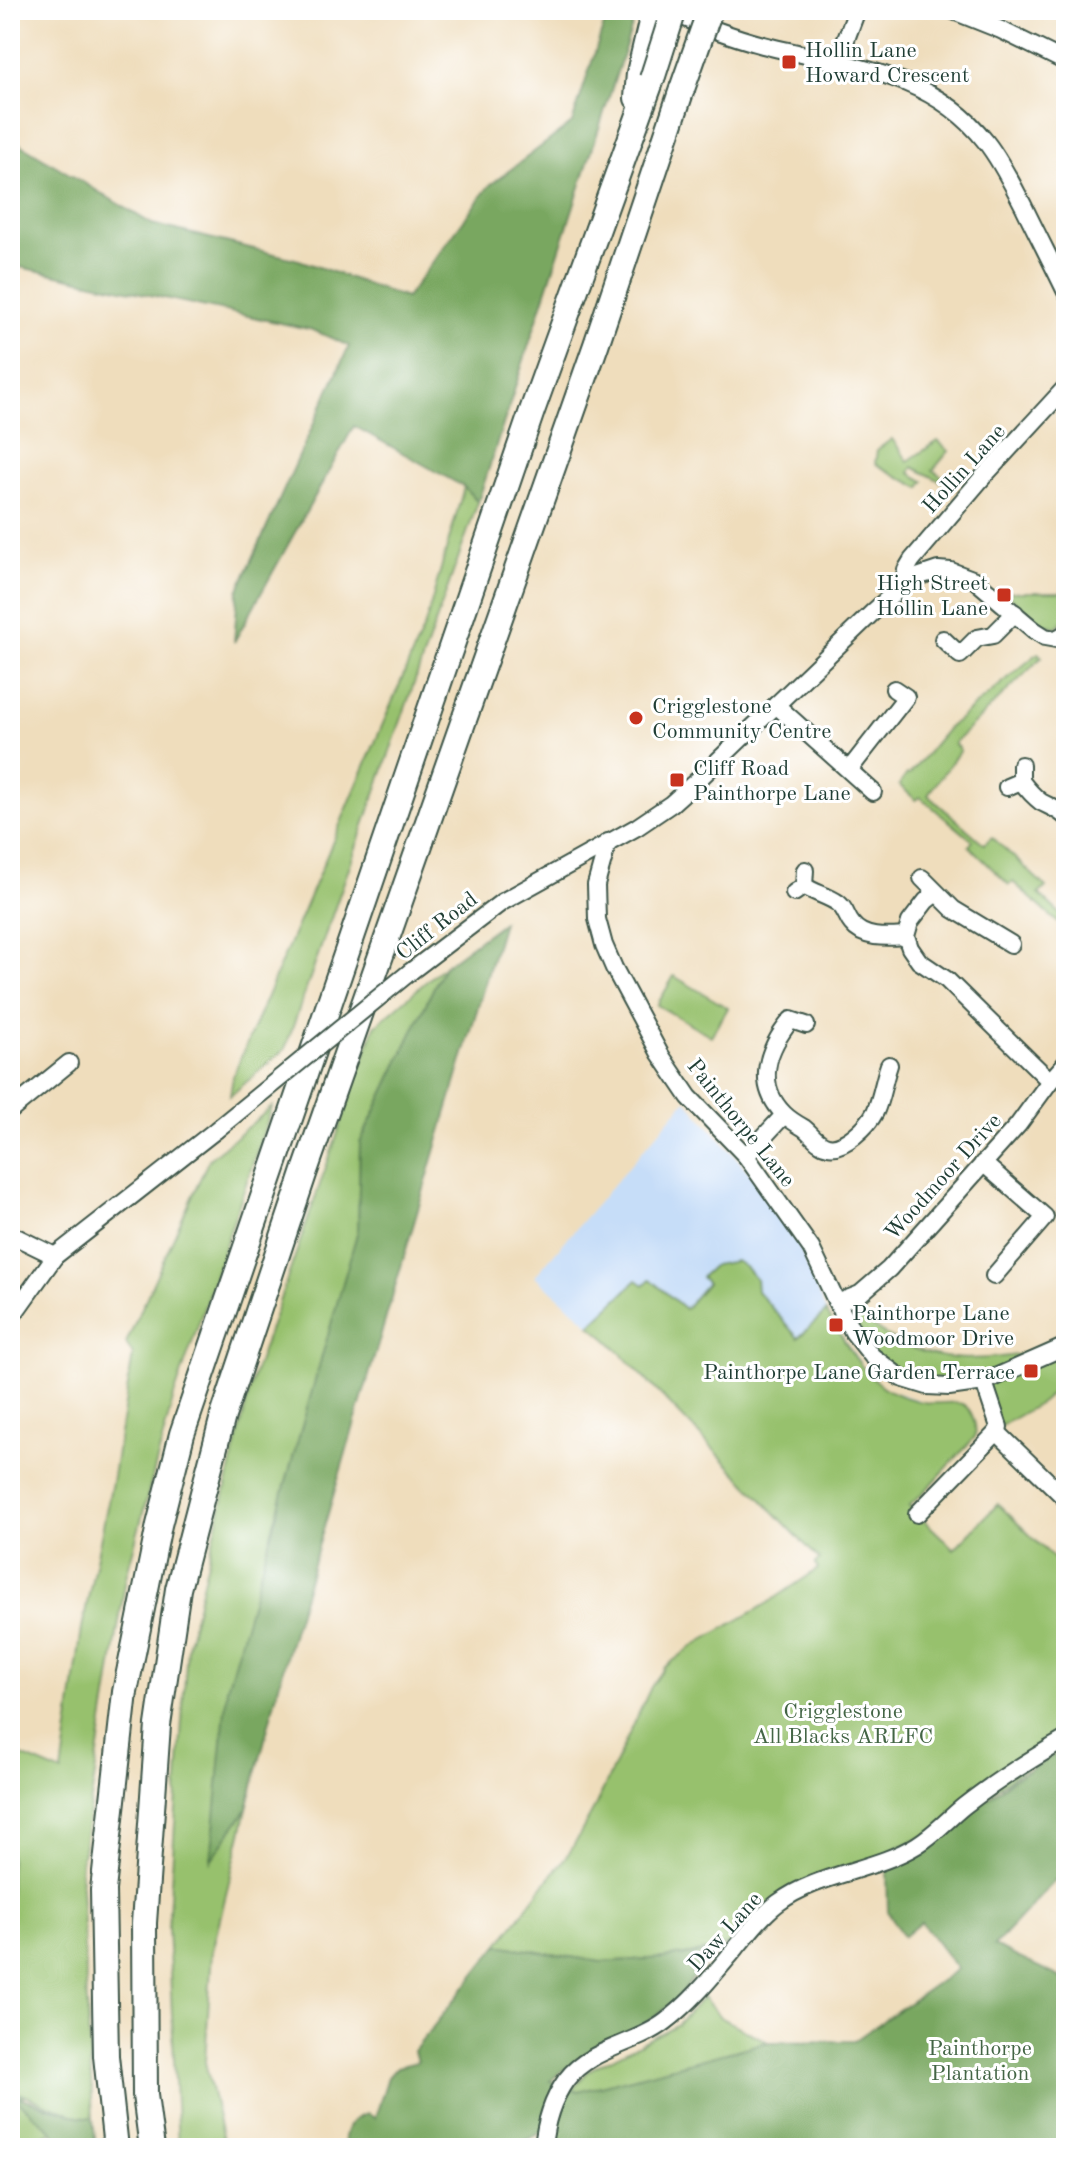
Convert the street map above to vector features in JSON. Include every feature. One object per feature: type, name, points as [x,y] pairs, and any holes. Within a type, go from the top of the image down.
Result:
[{"type":"highway","points":[[116,2148],[106,2056],[103,1890],[125,1692],[159,1525],[187,1419],[532,411],[634,128],[646,76],[654,10]]},
{"type":"highway","points":[[646,76],[674,10]]},
{"type":"highway","points":[[152,2148],[145,2095],[144,1923],[158,1725],[178,1589],[223,1416],[315,1141],[596,345],[710,10]]},
{"type":"street","points":[[666,10],[707,28],[760,44],[878,72],[910,83],[946,103],[986,141],[1000,162],[1066,292]]},
{"type":"street","points":[[841,64],[845,42],[857,10]]},
{"type":"street","points":[[951,10],[1064,59]]},
{"type":"street","name":"Hollin Lane","points":[[903,585],[912,560],[1066,387]]},
{"type":"street","points":[[903,585],[926,573],[951,571],[975,580],[1045,637],[1056,639],[1066,633]]},
{"type":"street","name":"Cliff Road","points":[[10,1319],[55,1256],[410,972],[502,902],[637,827],[671,804],[903,585]]},
{"type":"street","points":[[943,639],[960,663],[977,638],[993,635],[1015,613]]},
{"type":"street","points":[[849,770],[906,697],[894,689]]},
{"type":"street","points":[[776,705],[873,792]]},
{"type":"street","points":[[1016,778],[1038,800],[1057,808],[1066,817]]},
{"type":"street","name":"Painthorpe Lane","points":[[608,842],[596,885],[597,919],[609,957],[660,1054],[689,1097],[746,1156],[811,1248],[853,1332],[872,1356],[901,1378],[927,1386],[965,1386],[984,1382],[1065,1348]]},
{"type":"street","points":[[922,878],[953,909],[1011,944]]},
{"type":"street","points":[[801,883],[836,901],[859,931],[878,937],[906,936]]},
{"type":"street","points":[[936,893],[910,922],[906,936],[910,948],[919,961],[947,980],[1050,1081]]},
{"type":"street","points":[[806,1025],[791,1020],[773,1045],[767,1059],[767,1074],[775,1103],[784,1115],[819,1143],[831,1147],[843,1146],[867,1123],[889,1092],[889,1065]]},
{"type":"street","points":[[10,1111],[69,1063]]},
{"type":"street","name":"Woodmoor Drive","points":[[837,1303],[860,1294],[889,1269],[1018,1125],[1066,1063]]},
{"type":"street","points":[[746,1156],[784,1115]]},
{"type":"street","points":[[983,1163],[1045,1217],[994,1276]]},
{"type":"street","points":[[10,1234],[55,1256]]},
{"type":"street","points":[[917,1514],[997,1432],[999,1427],[984,1382]]},
{"type":"street","points":[[997,1432],[1066,1499]]},
{"type":"street","name":"Daw Lane","points":[[543,2148],[550,2108],[568,2078],[594,2057],[647,2034],[664,2023],[691,2000],[760,1919],[779,1903],[806,1888],[917,1845],[995,1784],[1066,1739]]},
{"type":"shaded area","points":[[686,1100],[755,1179],[799,1246],[826,1312],[877,1383],[888,1390],[928,1403],[962,1404],[969,1410],[976,1429],[975,1437],[931,1485],[610,1342],[535,1276]]},
{"type":"green space","points":[[608,12],[634,20],[478,502],[464,487],[354,426],[234,642],[238,591],[349,346],[313,330],[10,265],[10,138],[152,224],[299,260],[406,298],[489,186],[572,123]]},
{"type":"green space","points":[[892,439],[908,461],[938,441],[949,451],[933,470],[952,484],[950,486],[913,467],[910,473],[924,481],[920,488],[875,464],[877,450]]},
{"type":"green space","points":[[464,487],[478,502],[285,1049],[230,1096],[233,1076],[425,625]]},
{"type":"green space","points":[[1066,592],[1066,618],[1056,627],[1041,624],[1007,594]]},
{"type":"green space","points":[[1038,653],[1042,657],[954,743],[960,750],[928,795],[984,844],[992,837],[1046,887],[1039,894],[1066,919],[1066,930],[1013,882],[1009,885],[969,846],[973,841],[920,797],[916,800],[899,785],[947,729]]},
{"type":"green space","points":[[503,922],[290,1642],[247,1809],[211,1860],[227,1688],[358,1230],[360,1143],[444,966]]},
{"type":"green space","points":[[444,966],[360,1143],[358,1230],[211,1858],[247,1809],[212,1951],[205,2062],[225,2148],[178,2148],[168,1927],[187,1647],[253,1377],[375,1026]]},
{"type":"green space","points":[[674,976],[728,1008],[711,1036],[657,1005]]},
{"type":"green space","points":[[272,1107],[174,1396],[126,1577],[80,1869],[93,2118],[72,2115],[19,2093],[53,2132],[10,2148],[10,1751],[62,1773],[82,1628],[112,1482],[133,1355],[126,1343],[209,1159]]},
{"type":"green space","name":"Crigglestone All Blacks ARLFC","points":[[736,1261],[756,1279],[757,1291],[798,1338],[826,1312],[856,1359],[883,1387],[910,1399],[958,1403],[969,1410],[975,1423],[975,1437],[909,1506],[954,1549],[998,1504],[1066,1570],[1066,1739],[934,1832],[806,1888],[743,1939],[714,1950],[664,1958],[601,1962],[498,1945],[571,1850],[596,1805],[651,1687],[665,1667],[693,1646],[768,1603],[818,1569],[815,1564],[820,1560],[610,1342],[590,1325],[637,1280],[644,1285],[650,1279],[685,1309],[707,1283],[701,1277],[714,1265]]},
{"type":"green space","points":[[844,1299],[871,1325],[894,1340],[940,1356],[987,1358],[1062,1348],[1066,1352],[1066,1380],[1042,1402],[999,1427],[984,1382],[927,1386],[872,1356]]},
{"type":"green space","name":"Painthorpe Plantation","points":[[1066,1748],[1066,1869],[994,1946],[1066,1980],[1066,2148],[554,2148],[554,2127],[509,2148],[345,2148],[349,2126],[367,2114],[375,2118],[388,2077],[397,2067],[417,2062],[414,2051],[498,1945],[601,1962],[714,1951],[680,1995],[657,2016],[585,2053],[550,2081],[578,2092],[768,2042],[854,2041],[957,1969],[921,1922],[903,1937],[888,1912],[887,1872],[927,1846],[1011,1780]]},
{"type":"green space","points":[[703,1997],[720,2017],[768,2042],[578,2092],[571,2091],[589,2070],[678,2024]]},
{"type":"green space","points":[[10,2094],[72,2115],[93,2118],[96,2148],[62,2148],[53,2132]]},
{"type":"place","name":"Hollin Lane Howard Crescent","points":[[789,62]]},
{"type":"place","name":"High Street Hollin Lane","points":[[1004,595]]},
{"type":"place","name":"Crigglestone Community Centre","points":[[636,718]]},
{"type":"place","name":"Cliff Road Painthorpe Lane","points":[[677,780]]},
{"type":"place","name":"Painthorpe Lane Woodmoor Drive","points":[[836,1325]]},
{"type":"place","name":"Painthorpe Lane Garden Terrace","points":[[1031,1371]]}]
